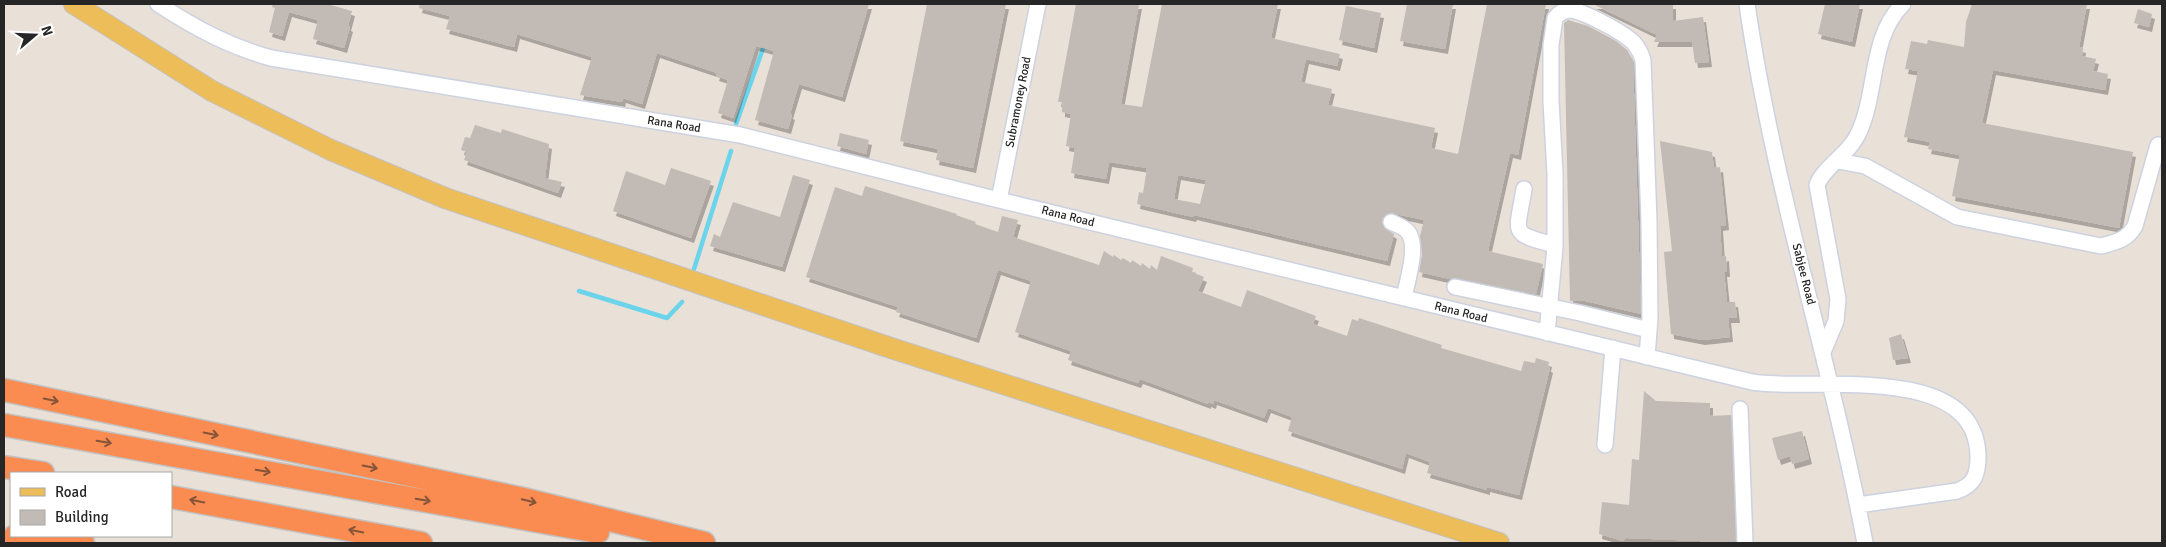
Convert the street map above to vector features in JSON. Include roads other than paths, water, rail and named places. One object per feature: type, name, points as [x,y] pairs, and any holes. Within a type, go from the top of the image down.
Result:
[{"type":"highway","points":[[4,390],[519,498],[704,543]]},
{"type":"highway","points":[[4,425],[666,543]]},
{"type":"highway","points":[[4,467],[36,472]]},
{"type":"highway","points":[[172,496],[422,543]]},
{"type":"highway","points":[[25,537],[83,543]]},
{"type":"main road","points":[[74,4],[212,91],[330,150],[445,198],[891,348],[1499,543]]},
{"type":"street","name":"Rana Road","points":[[158,4],[183,21],[222,42],[271,58],[740,135],[999,200],[1763,384],[1831,384],[1904,388],[1926,393],[1946,402],[1966,420],[1976,443],[1978,465],[1976,476],[1966,488],[1858,505]]},
{"type":"street","name":"Subramoney Road","points":[[999,200],[1038,4]]},
{"type":"street","name":"Sabjee Road","points":[[1747,4],[1759,84],[1772,148],[1831,384],[1865,543]]},
{"type":"street","points":[[1823,352],[1836,321],[1838,299],[1816,189],[1821,175],[1838,161],[1854,143],[1863,123],[1870,98],[1882,39],[1893,17],[1903,4]]},
{"type":"street","points":[[1546,333],[1555,244],[1551,45],[1554,18],[1568,10],[1598,20],[1622,33],[1636,45],[1643,60],[1649,221],[1649,330],[1647,357]]},
{"type":"street","points":[[1838,161],[1865,166],[1957,216],[2101,246],[2119,241],[2130,235],[2135,226],[2158,145]]},
{"type":"street","points":[[1524,189],[1518,226],[1519,232],[1526,237],[1555,244]]},
{"type":"street","points":[[1391,222],[1405,230],[1412,241],[1413,252],[1404,298]]},
{"type":"street","points":[[1454,286],[1550,306],[1649,330]]},
{"type":"street","points":[[1605,446],[1613,348]]},
{"type":"street","points":[[1740,409],[1745,543]]},
{"type":"waterway","points":[[736,124],[765,43]]},
{"type":"waterway","points":[[694,269],[731,151]]},
{"type":"waterway","points":[[579,291],[667,318],[682,302]]}]
